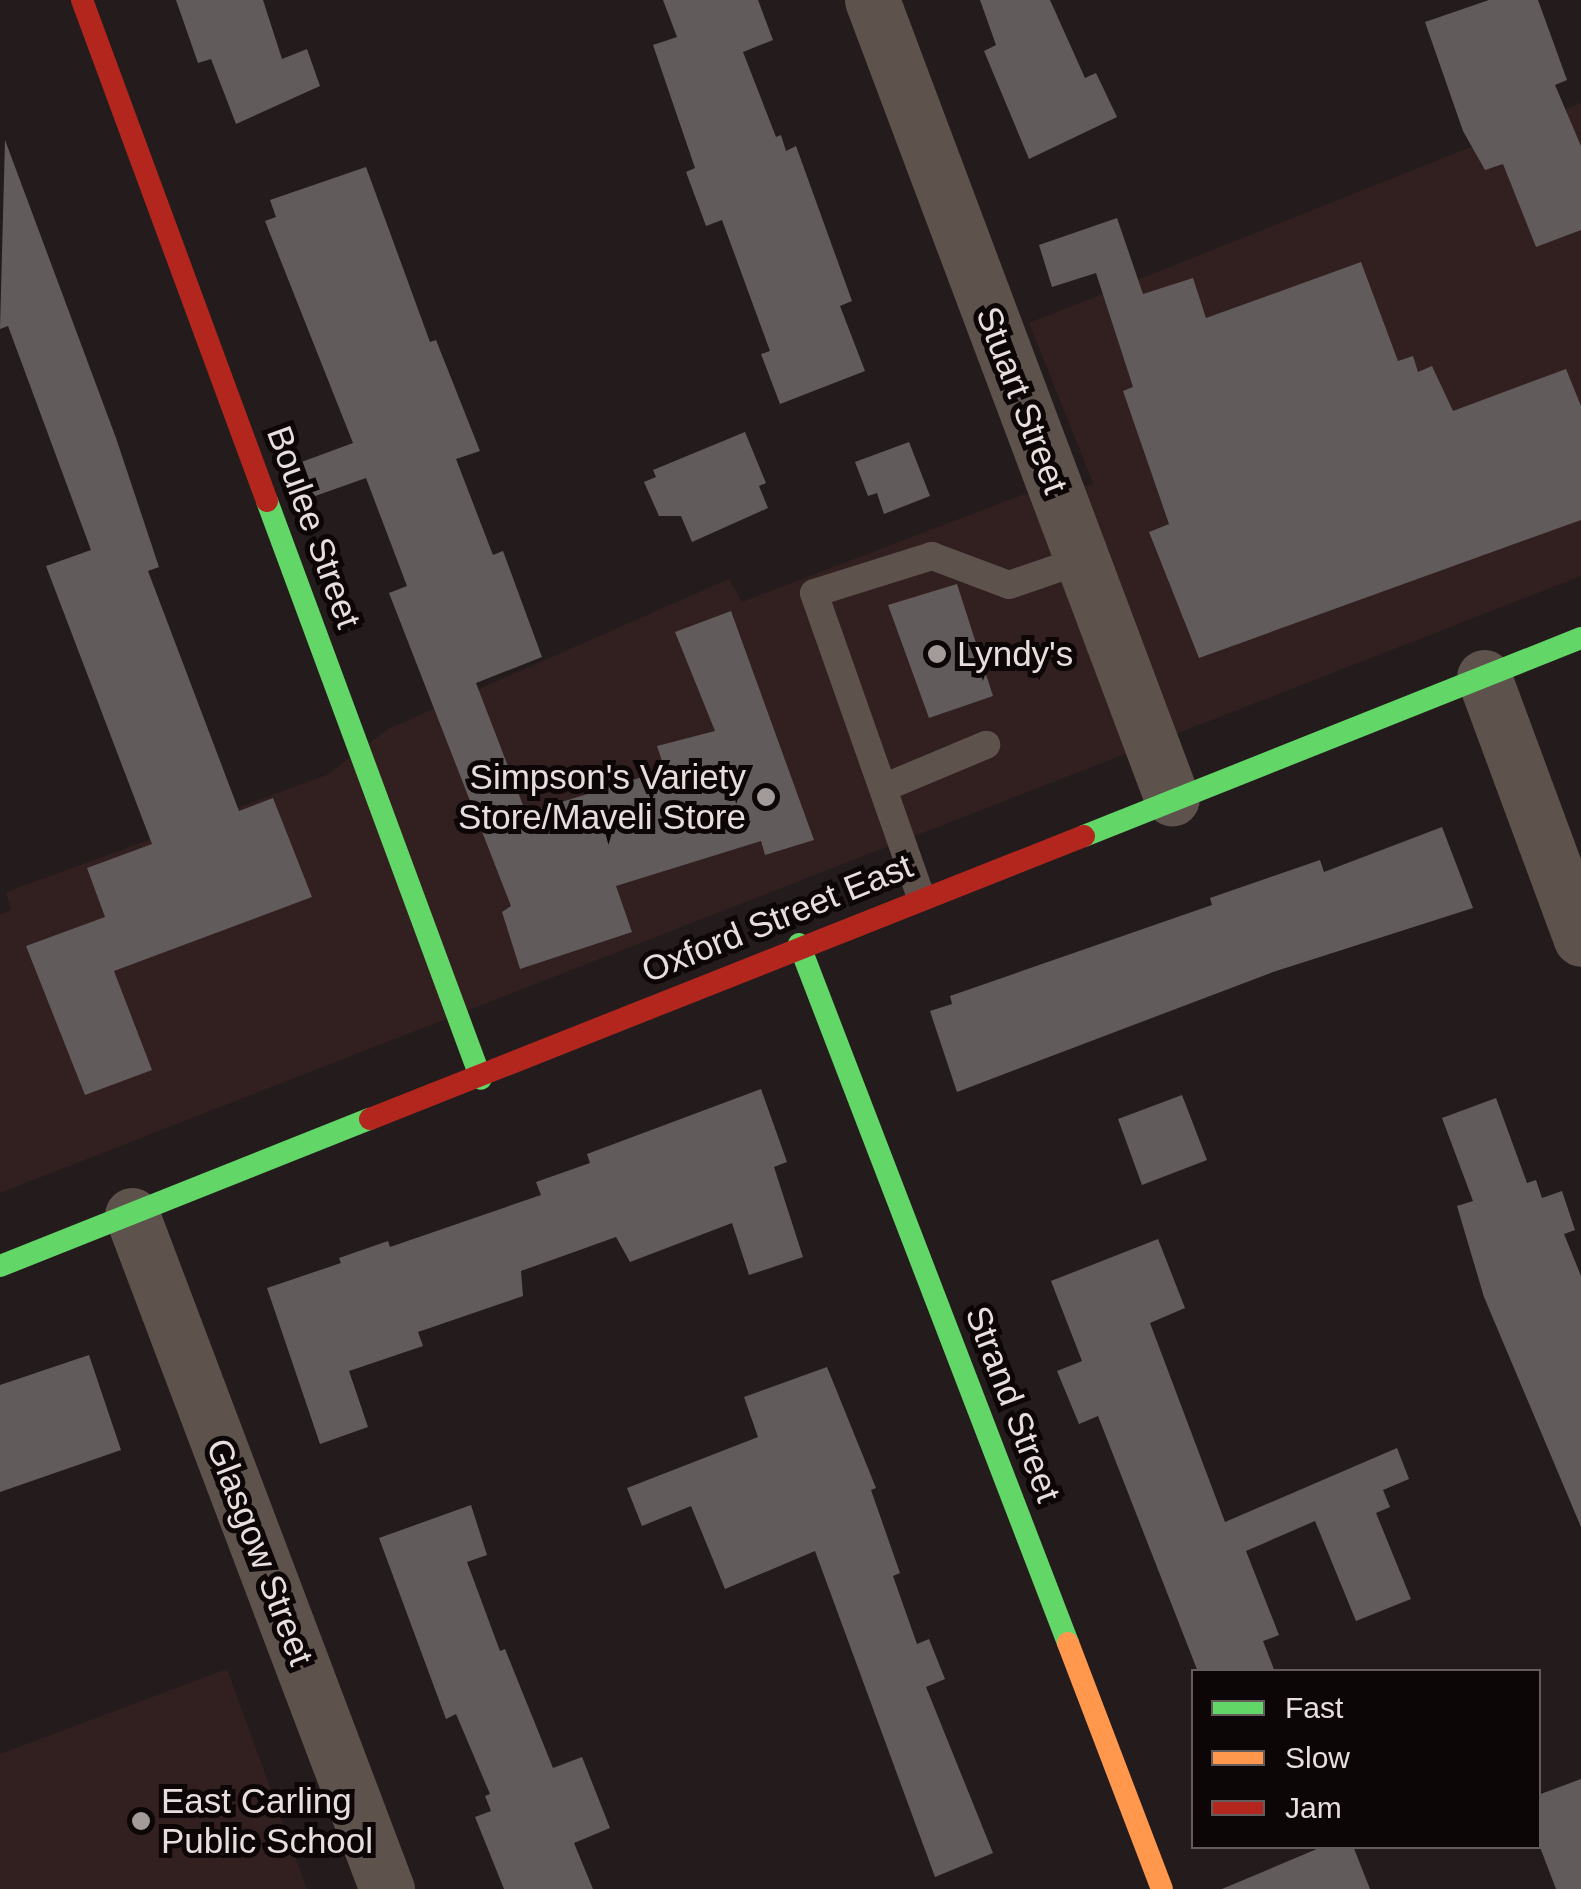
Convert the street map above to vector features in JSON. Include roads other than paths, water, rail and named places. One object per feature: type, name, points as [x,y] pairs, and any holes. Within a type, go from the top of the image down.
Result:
[{"type":"street","name":"Boulee Street","points":[[82,0],[481,1079]]},
{"type":"street","name":"Stuart Street","points":[[872,0],[1172,799]]},
{"type":"street","name":"Oxford Street East","points":[[0,1266],[481,1079],[799,944],[1581,638]]},
{"type":"street","points":[[1484,677],[1581,940]]},
{"type":"street","name":"Strand Street","points":[[799,944],[1162,1889]]},
{"type":"street","name":"Glasgow Street","points":[[132,1215],[387,1889]]},
{"type":"lane","points":[[921,897],[814,593],[932,556],[1009,585],[1082,560]]},
{"type":"lane","points":[[883,788],[986,745]]},
{"type":"place","name":"Lyndy's","points":[[937,654]]},
{"type":"place","name":"Simpson's Variety Store/Maveli Store","points":[[766,797]]},
{"type":"place","name":"East Carling Public School","points":[[141,1821]]}]
